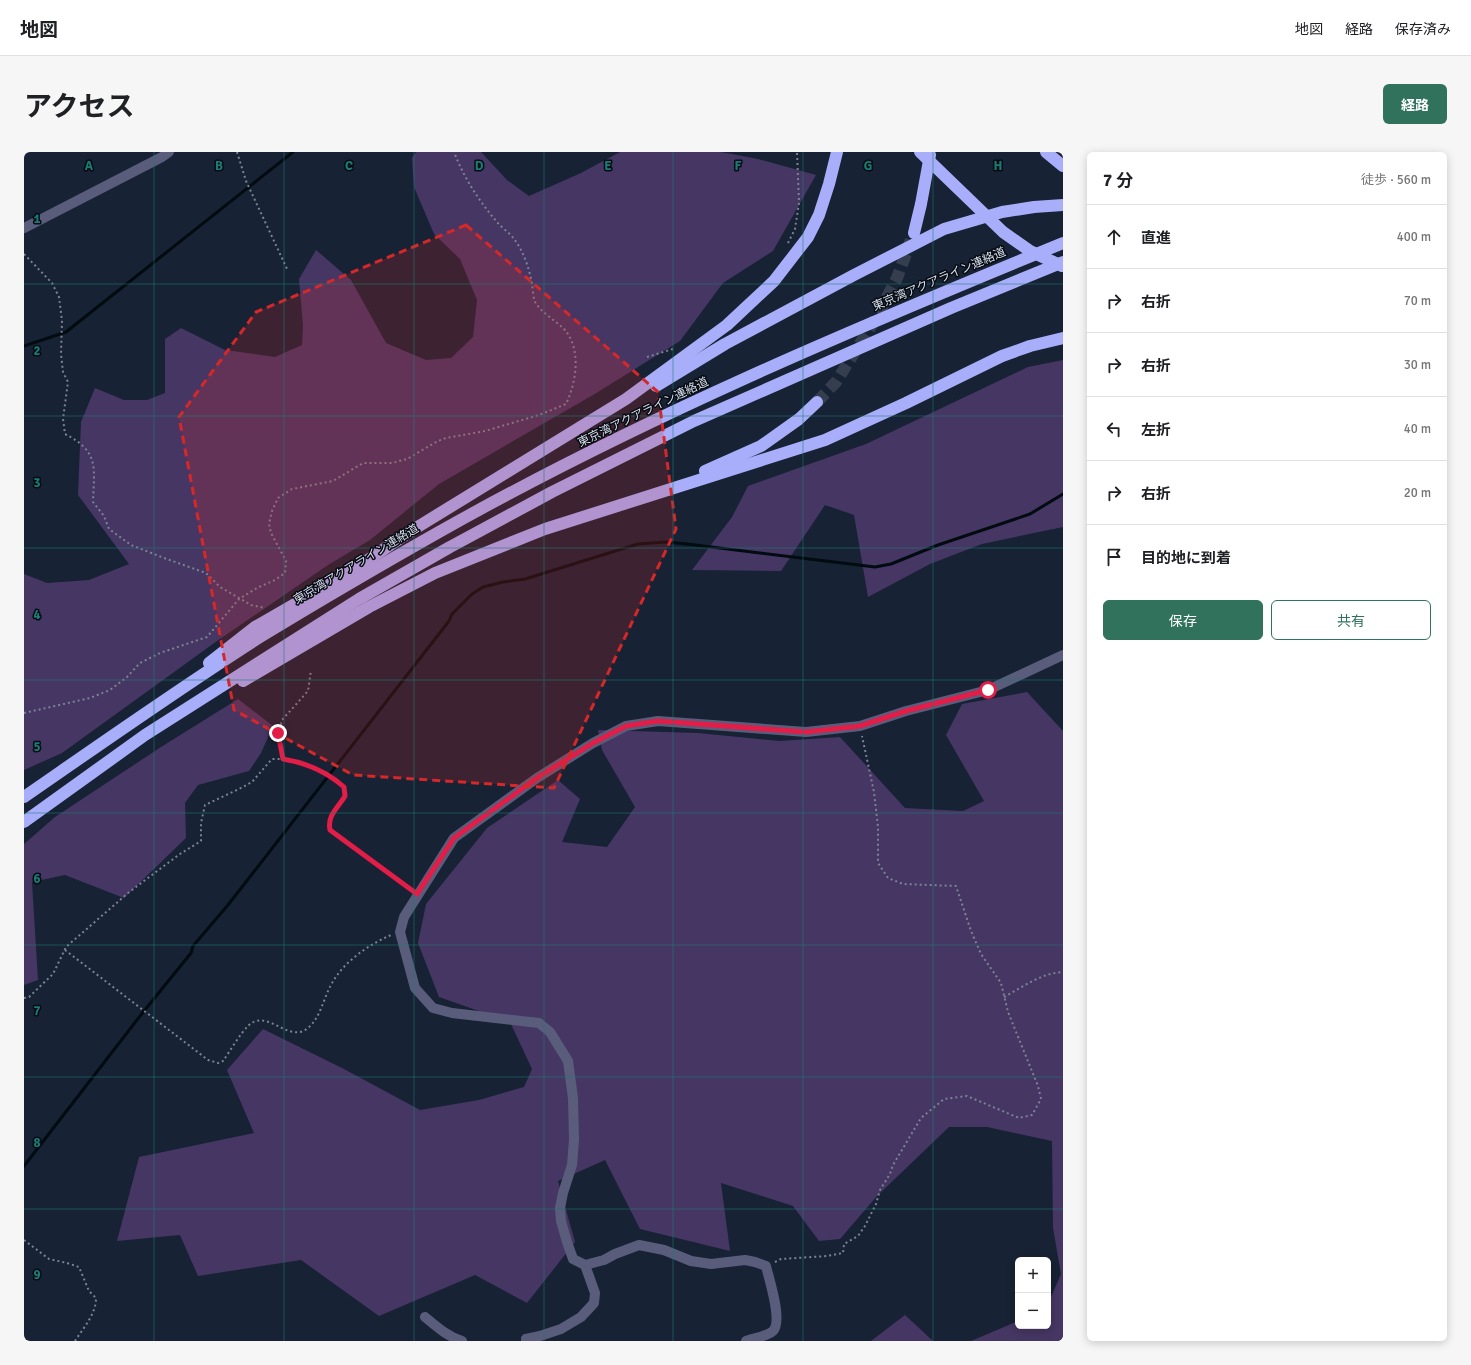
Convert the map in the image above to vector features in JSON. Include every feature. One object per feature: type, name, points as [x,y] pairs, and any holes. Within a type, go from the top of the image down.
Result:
[{"type":"highway","points":[[24,796],[139,718],[255,627],[347,574],[412,531],[626,399],[727,326],[774,281],[808,237],[819,215],[837,152]]},
{"type":"highway","points":[[920,152],[1003,232],[1030,251],[1063,266]]},
{"type":"highway","points":[[914,233],[921,204],[930,152]]},
{"type":"highway","points":[[1046,152],[1063,166]]},
{"type":"highway","points":[[626,399],[657,386],[725,344],[944,229],[1002,212],[1034,207],[1063,205]]},
{"type":"highway","name":"東京湾アクアライン連絡道","points":[[139,718],[253,642],[439,531],[542,477],[686,405],[945,291],[1063,243]]},
{"type":"highway","points":[[24,822],[145,735],[359,599],[450,547],[552,492],[687,425],[838,356],[1063,262]]},
{"type":"highway","points":[[145,735],[210,701],[369,607],[435,573],[545,529],[825,440],[906,403],[1002,356],[1030,346],[1063,338]]},
{"type":"highway","points":[[660,493],[684,480],[761,446],[798,419],[817,402]]},
{"type":"street","points":[[24,228],[162,158],[169,152]]},
{"type":"street","points":[[524,1340],[561,1329],[581,1317],[594,1303],[595,1293],[585,1266],[573,1259],[566,1242],[561,1221],[560,1208],[572,1165],[574,1140],[573,1098],[568,1061],[550,1032],[539,1024],[452,1012],[434,1008],[415,988],[400,932],[404,917],[417,894],[454,838],[537,778],[593,743],[626,726],[658,721],[806,732],[860,726],[906,711],[988,690],[1063,655]]},
{"type":"street","points":[[585,1266],[604,1260],[639,1245],[664,1250],[691,1261],[711,1264],[745,1260],[766,1266],[774,1299],[777,1318],[776,1326],[767,1334],[746,1341]]},
{"type":"street","points":[[426,1317],[442,1332],[452,1338],[462,1341]]},
{"type":"path","points":[[237,152],[246,180],[288,271]]},
{"type":"path","points":[[24,713],[90,698],[110,690],[127,677],[140,663],[160,653],[207,637],[239,599],[257,588],[275,580],[285,572],[286,561],[271,533],[269,524],[272,511],[278,498],[292,490],[333,481],[363,463],[392,462],[407,459],[446,438],[485,431],[539,415],[566,404],[571,392],[576,364],[572,340],[563,328],[545,313],[535,301],[527,263],[514,238],[498,224],[479,200],[460,168],[454,152]]},
{"type":"path","points":[[785,250],[795,229],[799,203],[796,152]]},
{"type":"path","points":[[24,254],[52,284],[59,297],[62,321],[61,354],[63,372],[68,382],[63,419],[64,434],[77,440],[92,456],[94,466],[93,502],[104,516],[109,529],[131,545],[206,573],[220,587],[239,599],[251,605],[266,608]]},
{"type":"path","points":[[647,357],[678,348]]},
{"type":"path","points":[[283,759],[278,733],[282,720],[308,691],[311,670]]},
{"type":"path","points":[[766,1266],[781,1259],[827,1256],[844,1253],[844,1244],[858,1236],[865,1226],[876,1204],[880,1190],[921,1118],[944,1099],[967,1096],[1019,1118],[1032,1115],[1042,1099],[1008,1012],[1000,984],[981,954],[970,931],[956,886],[903,884],[888,878],[878,863],[878,827],[874,792],[860,726]]},
{"type":"path","points":[[24,998],[29,997],[53,974],[65,949],[128,893],[180,854],[201,841],[201,823],[205,805],[252,782],[272,759],[283,759],[310,765],[336,779],[344,787],[345,796],[331,814],[329,823],[330,830],[417,894]]},
{"type":"path","points":[[65,949],[208,1060],[218,1064],[223,1061],[248,1026],[255,1021],[266,1021],[290,1032],[299,1032],[306,1029],[319,1013],[331,984],[339,972],[363,950],[377,941],[400,932]]},
{"type":"path","points":[[1004,998],[1041,976],[1063,972]]},
{"type":"path","points":[[24,1240],[49,1259],[79,1267],[89,1291],[96,1298],[96,1305],[93,1314],[75,1341]]},
{"type":"highlighted area","points":[[466,225],[658,392],[676,529],[554,788],[353,775],[234,710],[179,417],[256,312]]},
{"type":"shaded area","points":[[416,152],[481,152],[507,180],[529,196],[581,173],[620,152],[721,152],[758,159],[816,175],[773,251],[723,283],[680,341],[593,395],[439,484],[370,540],[328,565],[217,641],[62,753],[24,770],[24,574],[47,583],[89,580],[129,564],[78,495],[81,422],[95,388],[124,400],[147,400],[165,393],[165,339],[181,328],[225,350],[275,357],[302,345],[303,326],[299,279],[316,250],[351,280],[386,343],[426,360],[451,358],[473,337],[477,300],[460,259],[434,234],[414,187],[412,158]]},
{"type":"shaded area","points":[[1063,360],[1063,527],[982,544],[930,564],[868,597],[854,515],[825,505],[781,571],[692,570],[732,517],[748,486],[866,444],[1028,367]]},
{"type":"shaded area","points":[[1027,692],[1063,731],[1063,1341],[971,1341],[1015,1322],[1015,1329],[1051,1329],[1051,1297],[1061,1274],[1053,1228],[1052,1141],[987,1127],[949,1127],[877,1196],[840,1239],[819,1241],[793,1206],[721,1183],[730,1251],[640,1229],[605,1160],[558,1181],[575,1242],[527,1303],[475,1275],[379,1316],[301,1260],[198,1276],[180,1235],[117,1241],[139,1157],[254,1133],[227,1070],[263,1029],[344,1069],[420,1110],[479,1100],[524,1087],[532,1069],[510,1022],[439,997],[418,943],[426,904],[487,828],[558,780],[580,799],[562,842],[607,847],[635,807],[602,750],[598,730],[698,733],[779,741],[840,737],[905,808],[963,811],[984,801],[946,735],[962,704]]},
{"type":"shaded area","points":[[238,699],[273,726],[261,753],[249,771],[198,785],[185,803],[186,838],[124,898],[65,875],[32,882],[38,980],[24,985],[24,844],[55,817],[161,747]]},
{"type":"shaded area","points":[[905,1315],[933,1341],[871,1341]]},
{"type":"waterway","points":[[24,346],[66,332],[293,152]]},
{"type":"waterway","points":[[24,1166],[140,1016],[191,953],[193,946],[228,905],[449,621],[452,614],[472,594],[483,587],[525,579],[638,544],[666,542],[875,567],[891,564],[938,545],[1030,514],[1063,494]]},
{"type":"tunnel","points":[[817,402],[836,382],[876,318],[897,278],[911,240]]},
{"type":"route","points":[[278,733],[283,759],[310,765],[336,779],[344,787],[345,796],[340,805],[331,814],[329,823],[330,830],[417,894],[454,838],[537,778],[593,743],[626,726],[658,721],[806,732],[860,726],[906,711],[988,690]]}]
